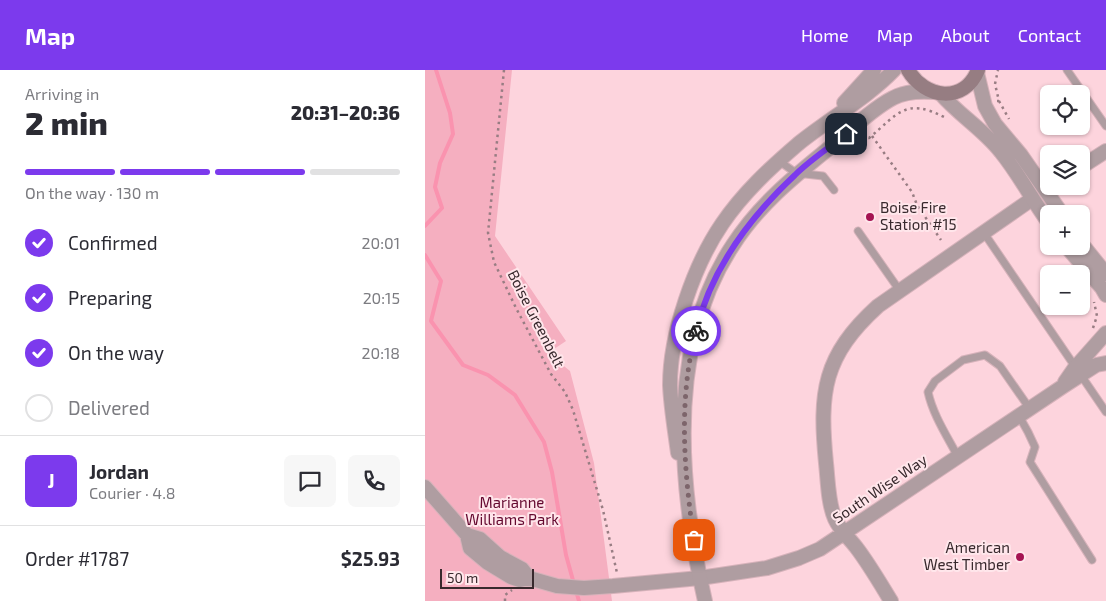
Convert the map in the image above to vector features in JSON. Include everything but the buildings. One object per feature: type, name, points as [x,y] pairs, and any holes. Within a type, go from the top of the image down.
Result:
[{"type":"main road","points":[[908,70],[914,80],[923,88],[938,93],[952,92],[962,88],[971,82],[977,71]]},
{"type":"street","points":[[823,126],[874,70]]},
{"type":"street","points":[[705,601],[672,412],[670,383],[677,327],[713,237],[743,198],[763,175],[779,161],[823,126],[878,87],[894,70]]},
{"type":"street","points":[[977,71],[985,106],[995,124],[1040,177]]},
{"type":"street","points":[[687,495],[684,456],[686,391],[689,363],[700,313],[720,268],[733,245],[762,208],[796,173],[893,98],[918,91],[938,93],[988,138],[1001,153],[1040,210]]},
{"type":"street","points":[[1090,161],[1106,151]]},
{"type":"street","points":[[891,601],[857,548],[835,520],[829,494],[823,429],[825,390],[831,369],[840,349],[850,334],[878,306],[1032,199]]},
{"type":"street","points":[[1090,254],[1106,274]]},
{"type":"street","points":[[1074,255],[1106,295]]},
{"type":"street","name":"South Wise Way","points":[[425,487],[467,535],[480,539],[500,557],[522,569],[529,578],[557,586],[571,588],[613,586],[700,578],[767,568],[820,549],[1062,387],[1078,371],[1106,333]]},
{"type":"street","name":"South Wise Way","points":[[1078,371],[1106,362]]},
{"type":"lane","points":[[1068,70],[1106,126]]},
{"type":"lane","points":[[779,161],[796,173],[823,176],[834,190]]},
{"type":"lane","points":[[858,231],[900,291]]},
{"type":"lane","points":[[985,232],[1106,412]]},
{"type":"lane","points":[[958,457],[938,420],[928,392],[935,381],[963,360],[985,355],[1000,366],[1024,412],[1028,432],[1035,447],[1030,462],[1093,560]]},
{"type":"path","name":"Boise Greenbelt","points":[[505,70],[488,233],[489,244],[494,262],[516,308],[551,374],[565,392],[573,410],[603,510],[616,570]]},
{"type":"path","points":[[999,70],[995,84],[997,102],[1012,123]]},
{"type":"path","points":[[941,240],[917,205],[912,192],[871,137],[901,111],[909,108],[925,108],[945,118]]},
{"type":"path","points":[[1087,334],[1093,328],[1097,316],[1094,302],[1090,296]]},
{"type":"path","points":[[505,601],[505,595],[513,589]]},
{"type":"green space","name":"Marianne Williams Park","points":[[425,70],[512,70],[495,236],[566,341],[548,353],[570,371],[594,463],[612,601],[425,601]]},
{"type":"waterway","points":[[425,226],[442,208],[435,187],[440,163],[453,134],[450,113],[436,70]]},
{"type":"waterway","points":[[425,255],[441,281],[431,321],[463,365],[488,375],[515,395],[544,442],[552,472],[566,555],[574,584]]},
{"type":"waterway","points":[[576,591],[579,601]]},
{"type":"way so far","points":[[694,540],[687,495],[684,456],[686,391],[689,363],[696,331]]},
{"type":"place","name":"Boise Fire Station #15","points":[[870,217]]},
{"type":"place","name":"American West Timber","points":[[1020,557]]},
{"type":"route","points":[[696,331],[708,292],[733,245],[762,208],[796,173],[846,134]]}]
